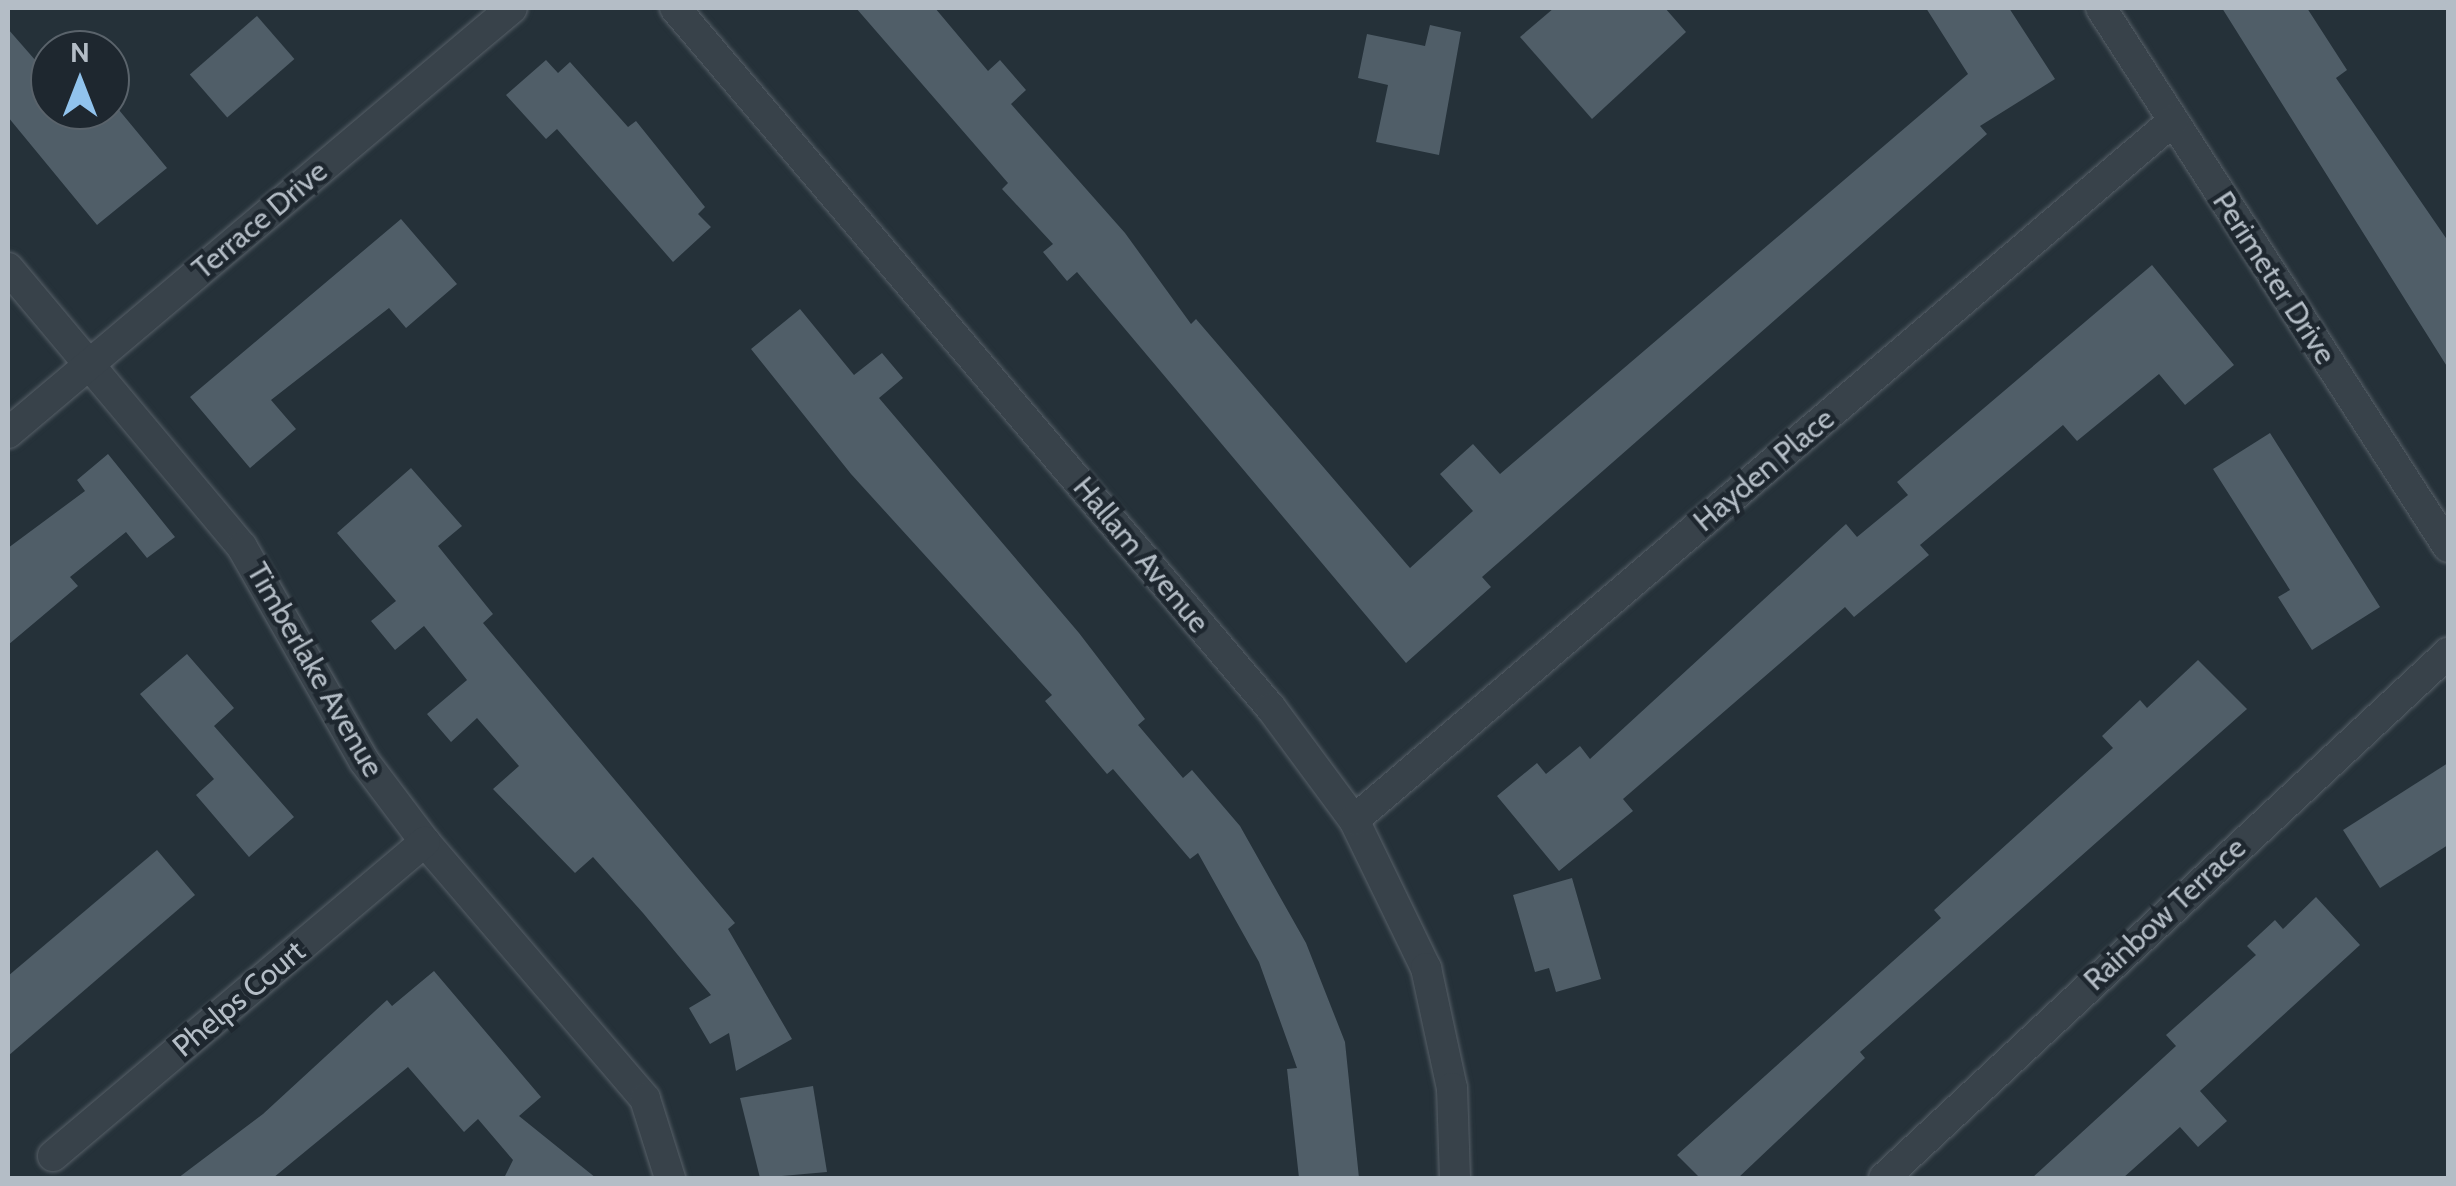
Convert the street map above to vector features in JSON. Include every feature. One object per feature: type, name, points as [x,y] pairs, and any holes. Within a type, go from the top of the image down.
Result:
[{"type":"street","name":"Terrace Drive","points":[[8,432],[512,8]]},
{"type":"street","name":"Hallam Avenue","points":[[675,8],[1271,708],[1354,820],[1426,968],[1452,1088],[1456,1178]]},
{"type":"street","name":"Perimeter Drive","points":[[2101,8],[2448,547]]},
{"type":"street","name":"Hayden Place","points":[[1354,820],[2173,121]]},
{"type":"street","name":"Timberlake Avenue","points":[[8,268],[242,547],[364,761],[425,842],[645,1099],[670,1178]]},
{"type":"street","name":"Rainbow Terrace","points":[[1884,1178],[2448,653]]},
{"type":"street","name":"Phelps Court","points":[[52,1156],[425,842]]},
{"type":"building","points":[[856,8],[935,8],[988,71],[1000,60],[1026,90],[1011,104],[1125,233],[1191,324],[1196,319],[1410,568],[1473,511],[1440,474],[1473,444],[1500,474],[1968,74],[1926,8],[2009,8],[2055,79],[1980,126],[1987,134],[1482,577],[1491,587],[1406,663],[1077,272],[1067,281],[1043,252],[1053,244],[1002,189],[1008,183]]},
{"type":"building","points":[[1554,8],[1665,8],[1686,32],[1592,119],[1520,37]]},
{"type":"building","points":[[2222,8],[2307,8],[2347,70],[2336,78],[2448,241],[2448,368]]},
{"type":"building","points":[[257,16],[294,59],[227,117],[190,74]]},
{"type":"building","points":[[1430,25],[1461,32],[1439,155],[1376,142],[1388,85],[1358,78],[1367,34],[1425,46]]},
{"type":"building","points":[[8,29],[30,54],[30,130],[130,130],[130,123],[167,168],[97,225],[8,117]]},
{"type":"building","points":[[546,60],[558,73],[570,62],[628,127],[636,121],[705,207],[698,214],[711,227],[673,262],[557,129],[546,139],[506,95]]},
{"type":"building","points":[[401,219],[457,284],[406,328],[389,308],[271,400],[296,429],[250,468],[190,397]]},
{"type":"building","points":[[2152,265],[2234,365],[2185,405],[2159,374],[2077,441],[2063,425],[1920,545],[1929,555],[1854,617],[1845,607],[1623,799],[1633,811],[1559,871],[1497,796],[1537,763],[1546,774],[1580,746],[1590,759],[1846,524],[1857,537],[1908,495],[1897,482]]},
{"type":"building","points":[[800,309],[854,375],[882,353],[903,378],[879,398],[1079,633],[1145,719],[1138,725],[1183,778],[1192,770],[1240,826],[1306,943],[1345,1042],[1359,1178],[1299,1178],[1287,1069],[1297,1068],[1259,962],[1198,853],[1190,859],[1113,769],[1107,774],[1045,701],[1052,695],[851,474],[751,349]]},
{"type":"building","points":[[2270,433],[2380,607],[2312,650],[2278,597],[2290,590],[2213,469]]},
{"type":"building","points":[[108,454],[175,537],[147,558],[126,532],[70,577],[78,586],[8,645],[8,548],[85,491],[77,480]]},
{"type":"building","points":[[411,468],[462,526],[438,546],[493,614],[483,623],[735,923],[728,929],[792,1039],[736,1071],[729,1033],[710,1044],[689,1008],[711,995],[643,913],[593,857],[575,873],[493,789],[519,766],[477,718],[451,742],[427,714],[467,680],[424,626],[395,650],[371,621],[396,601],[337,533]]},
{"type":"building","points":[[187,654],[234,708],[214,726],[294,817],[249,857],[196,795],[214,779],[140,694]]},
{"type":"building","points":[[2198,660],[2247,709],[1860,1052],[1865,1058],[1738,1178],[1700,1178],[1677,1155],[1941,918],[1934,910],[2113,748],[2102,736],[2140,700],[2147,708]]},
{"type":"building","points":[[2448,763],[2448,845],[2380,888],[2343,830]]},
{"type":"building","points":[[157,850],[195,895],[8,1056],[8,976]]},
{"type":"building","points":[[1572,878],[1601,979],[1556,992],[1549,968],[1535,972],[1513,895]]},
{"type":"building","points":[[2316,897],[2360,945],[2200,1091],[2227,1121],[2198,1147],[2180,1127],[2123,1178],[2032,1178],[2176,1046],[2166,1035],[2256,955],[2247,946],[2275,920],[2283,929]]},
{"type":"building","points":[[434,971],[541,1097],[519,1116],[596,1178],[504,1178],[513,1160],[478,1119],[464,1132],[408,1067],[273,1178],[178,1178],[263,1114],[387,1000],[392,1006]]},
{"type":"building","points":[[813,1086],[827,1172],[760,1178],[740,1098]]}]
